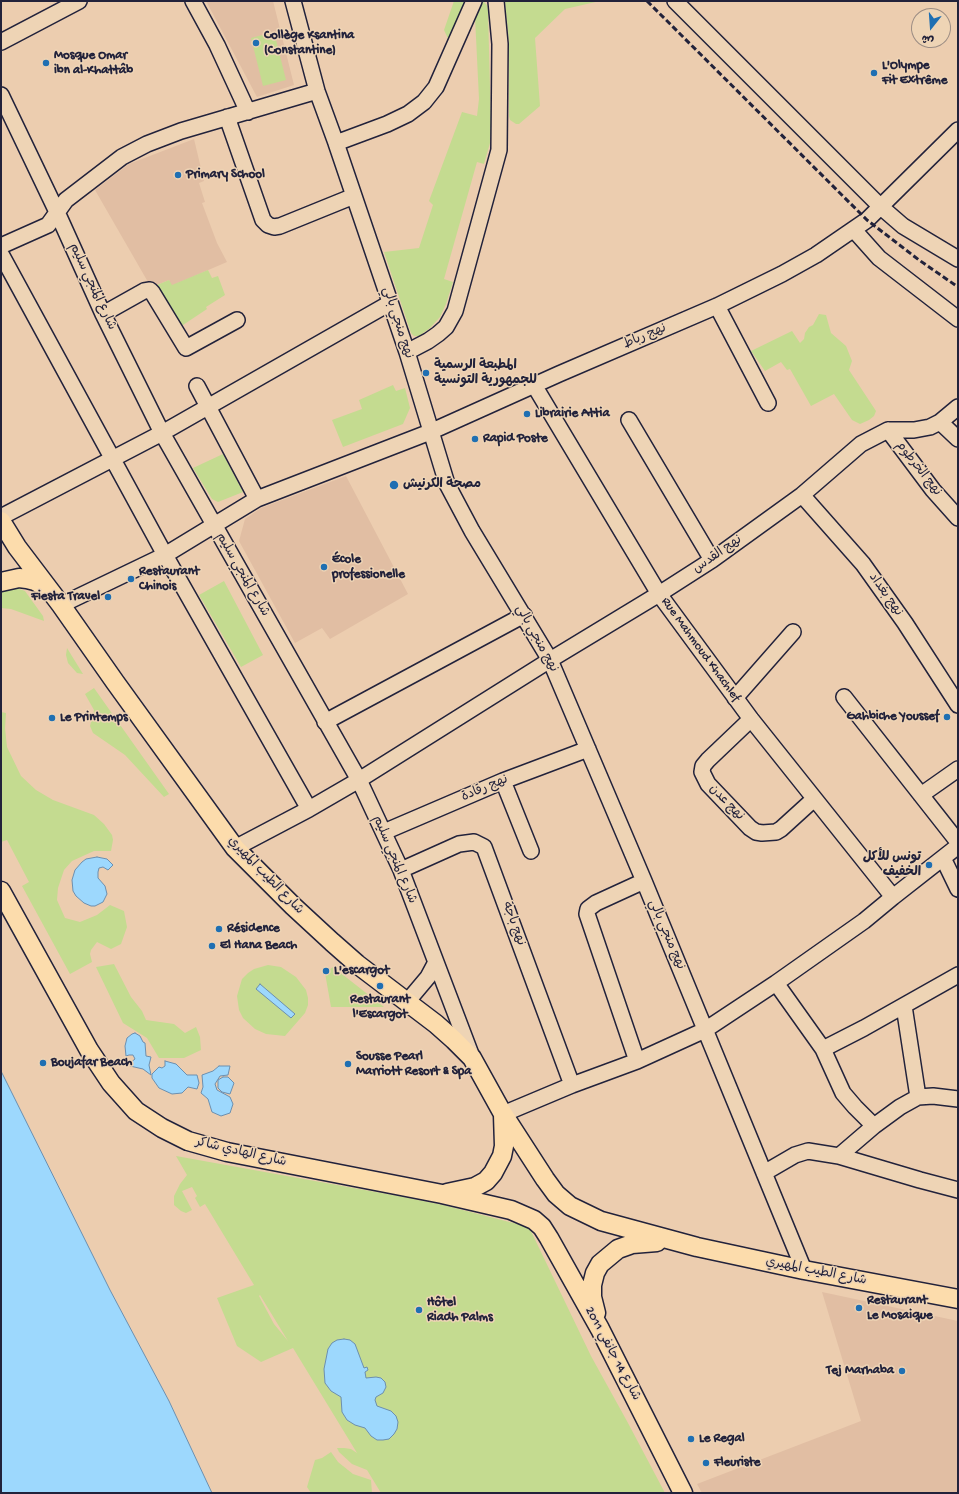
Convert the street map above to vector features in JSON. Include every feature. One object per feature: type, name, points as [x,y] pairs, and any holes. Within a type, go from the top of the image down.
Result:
[{"type":"main road","name":"شارع الطيب المهيري","points":[[1,521],[17,547],[61,605],[235,848],[293,906],[332,942],[357,964],[454,1040],[472,1058],[503,1114],[545,1179],[556,1194],[570,1206],[601,1221],[675,1242],[804,1270],[958,1299]]},
{"type":"main road","points":[[1,572],[11,566],[17,547]]},
{"type":"main road","points":[[1,582],[19,578],[27,579],[50,590]]},
{"type":"main road","name":"شارع الهادي شاكر","points":[[1,891],[89,1050],[111,1083],[136,1111],[162,1128],[188,1141],[227,1152],[442,1194],[511,1210],[534,1220]]},
{"type":"main road","points":[[442,1194],[475,1187],[486,1181],[493,1173],[500,1160],[504,1146],[503,1114]]},
{"type":"main road","name":"شارع 14 جانفي 2011","points":[[534,1220],[549,1238],[600,1329],[683,1493]]},
{"type":"main road","points":[[600,1329],[592,1297],[592,1285],[595,1273],[600,1264],[618,1249],[632,1244],[648,1242],[675,1242]]},
{"type":"street","points":[[1,42],[79,1]]},
{"type":"street","points":[[193,1],[217,45],[248,112]]},
{"type":"street","name":"نهج منجي بالي","points":[[293,1],[317,91],[336,142],[407,352],[447,484],[472,531],[550,660],[644,881],[804,1270]]},
{"type":"street","points":[[336,142],[387,124],[408,114],[424,102],[436,87],[474,1]]},
{"type":"street","points":[[407,352],[438,334],[446,327],[455,312],[499,150],[500,44],[496,1]]},
{"type":"street","points":[[675,1],[881,207],[903,226],[958,259]]},
{"type":"street","points":[[1,246],[48,225],[66,200],[122,157],[147,144],[181,131],[317,91]]},
{"type":"street","name":"شارع المنجي سليم","points":[[1,95],[57,212],[103,314],[162,433],[359,780],[401,870],[472,1058]]},
{"type":"street","points":[[227,117],[264,220],[268,225],[274,227],[280,226],[354,196]]},
{"type":"street","name":"نهج رباط","points":[[61,605],[165,555],[257,499],[430,432],[717,306],[806,261],[854,230],[881,207],[958,130]]},
{"type":"street","points":[[854,230],[879,258],[958,319]]},
{"type":"street","points":[[1,254],[165,555],[309,809]]},
{"type":"street","points":[[103,314],[144,291],[150,290],[186,348],[237,320]]},
{"type":"street","points":[[1,517],[162,433],[390,303]]},
{"type":"street","points":[[717,306],[768,403]]},
{"type":"street","points":[[197,386],[257,499]]},
{"type":"street","name":"Rue Mahmoud Khachlef","points":[[534,386],[659,594],[751,719],[893,897]]},
{"type":"street","points":[[882,433],[930,427],[940,422],[958,407]]},
{"type":"street","points":[[629,420],[712,560]]},
{"type":"street","points":[[940,422],[958,440]]},
{"type":"street","name":"نهج القدس","points":[[235,848],[309,809],[359,780],[550,660],[659,594],[712,560],[802,495],[861,444],[882,433]]},
{"type":"street","name":"نهج الخرطوم","points":[[882,433],[958,518]]},
{"type":"street","name":"نهج بغداد","points":[[802,495],[863,564],[905,623],[958,705]]},
{"type":"street","points":[[325,722],[524,615]]},
{"type":"street","points":[[735,698],[793,632]]},
{"type":"street","points":[[844,697],[958,842]]},
{"type":"street","name":"نهج عدن","points":[[751,719],[703,766],[702,772],[708,784],[750,828],[756,832],[762,833],[776,832],[814,798]]},
{"type":"street","name":"نهج رقادة","points":[[384,832],[503,781],[588,749]]},
{"type":"street","points":[[921,795],[958,769]]},
{"type":"street","points":[[503,781],[530,851]]},
{"type":"street","name":"نهج باجة","points":[[401,870],[459,844],[474,842],[484,847],[572,1085]]},
{"type":"street","points":[[503,1114],[572,1085],[637,1061],[705,1030],[776,983],[864,921],[958,846]]},
{"type":"street","points":[[943,858],[958,889]]},
{"type":"street","points":[[637,1061],[587,914],[588,909],[596,903],[644,881]]},
{"type":"street","points":[[407,1002],[428,977],[436,962]]},
{"type":"street","points":[[823,1049],[904,1006],[958,974]]},
{"type":"street","points":[[776,983],[823,1049],[843,1093],[874,1126]]},
{"type":"street","points":[[904,1006],[918,1097]]},
{"type":"street","points":[[839,1156],[874,1126],[900,1107],[918,1097],[934,1096],[958,1099]]},
{"type":"street","points":[[764,1173],[795,1155],[808,1151],[839,1156],[958,1190]]},
{"type":"shaded area","name":"Collège Ksantina (Constantine)","points":[[206,1],[273,1],[294,85],[257,97]]},
{"type":"shaded area","points":[[194,139],[204,181],[199,183],[205,202],[202,203],[217,243],[227,262],[171,286],[169,280],[157,285],[148,282],[95,190],[129,164]]},
{"type":"shaded area","name":"École professionelle","points":[[346,476],[408,594],[330,639],[322,628],[295,643],[239,541],[245,519],[261,508]]},
{"type":"shaded area","name":"Tej Marhaba","points":[[822,1292],[958,1321],[958,1493],[702,1493],[697,1484],[861,1421]]},
{"type":"green space","points":[[454,1],[468,1],[450,43],[444,30]]},
{"type":"green space","points":[[505,1],[600,1],[565,9],[535,38],[540,106],[519,124],[516,124],[510,120],[509,116],[509,41]]},
{"type":"green space","points":[[482,2],[487,5],[488,11],[491,126],[490,143],[484,164],[477,162],[444,279],[453,282],[446,304],[440,317],[430,328],[419,336],[414,336],[411,333],[384,252],[419,248],[433,205],[429,201],[462,112],[477,116],[479,99],[475,17],[477,7]]},
{"type":"green space","points":[[274,32],[286,80],[263,86],[251,38]]},
{"type":"green space","points":[[208,270],[212,278],[218,276],[225,295],[206,307],[207,309],[180,327],[157,285],[169,280],[172,285]]},
{"type":"green space","points":[[819,314],[826,315],[831,333],[846,346],[852,361],[849,370],[876,411],[874,416],[860,424],[852,420],[834,394],[811,406],[790,369],[787,370],[781,362],[765,371],[751,351],[792,331],[800,343],[804,339],[805,333],[809,327],[813,325]]},
{"type":"green space","points":[[393,385],[396,391],[405,388],[410,408],[403,424],[343,447],[332,420],[362,409],[359,400]]},
{"type":"green space","points":[[223,454],[243,492],[218,502],[212,499],[193,468]]},
{"type":"green space","points":[[224,581],[263,655],[241,667],[199,595]]},
{"type":"green space","points":[[17,588],[25,591],[43,616],[44,621],[11,609],[1,608],[1,590]]},
{"type":"green space","points":[[67,648],[83,674],[77,673],[68,663],[66,655]]},
{"type":"green space","points":[[94,688],[169,794],[164,797],[125,755],[93,733],[90,726],[94,710],[85,694]]},
{"type":"green space","points":[[1,712],[6,713],[5,728],[7,747],[21,776],[36,790],[53,800],[94,815],[104,824],[112,835],[113,840],[111,851],[94,851],[72,861],[64,870],[58,888],[57,900],[65,918],[80,922],[97,915],[110,905],[124,911],[127,927],[121,944],[111,949],[97,942],[90,954],[92,962],[70,974],[22,886],[29,882],[7,840],[1,842]]},
{"type":"green space","points":[[114,964],[131,997],[142,1011],[146,1020],[174,1024],[185,1033],[196,1027],[200,1037],[201,1050],[184,1058],[159,1058],[147,1038],[123,1023],[96,967]]},
{"type":"green space","points":[[268,965],[281,967],[296,977],[306,990],[308,998],[308,1005],[305,1013],[285,1036],[266,1034],[255,1029],[243,1018],[239,1010],[237,996],[242,979],[254,969]]},
{"type":"green space","points":[[333,967],[384,1007],[331,1007],[325,973]]},
{"type":"green space","name":"Hôtel Riadh Palms","points":[[176,1156],[443,1205],[529,1227],[591,1356],[665,1493],[381,1493],[367,1470],[352,1464],[339,1452],[337,1448],[351,1449],[357,1453],[293,1348],[261,1362],[237,1346],[217,1298],[254,1285],[205,1204],[200,1207],[195,1198],[197,1196],[192,1187],[182,1191],[192,1210],[186,1213],[174,1205],[174,1196],[180,1184],[187,1175]],"holes":[[[260,1295],[288,1341],[274,1324],[259,1296]]]},
{"type":"green space","points":[[331,1452],[338,1462],[353,1474],[371,1480],[372,1493],[311,1493],[307,1487],[315,1460],[322,1458]]},
{"type":"water","points":[[97,857],[107,859],[113,865],[108,870],[103,867],[99,868],[98,878],[105,886],[107,894],[103,902],[95,906],[91,906],[84,903],[76,896],[73,891],[72,880],[75,870],[82,862],[86,859]]},
{"type":"water","points":[[260,984],[295,1014],[291,1018],[256,989]]},
{"type":"water","points":[[135,1033],[140,1036],[145,1043],[146,1056],[151,1057],[149,1065],[151,1075],[143,1069],[130,1066],[130,1063],[135,1059],[133,1055],[126,1056],[125,1046],[127,1038]]},
{"type":"water","points":[[165,1061],[176,1064],[187,1075],[197,1075],[199,1083],[197,1089],[188,1087],[182,1093],[172,1094],[159,1088],[152,1078],[152,1074],[159,1067],[162,1068],[165,1066]]},
{"type":"water","points":[[219,1066],[230,1066],[228,1075],[220,1076],[215,1084],[217,1090],[230,1097],[233,1104],[230,1113],[221,1116],[212,1112],[208,1099],[201,1093],[203,1087],[202,1075],[213,1071]]},
{"type":"water","points":[[1,1071],[110,1290],[169,1401],[212,1493],[1,1493]]},
{"type":"water","points":[[223,1077],[228,1077],[234,1083],[230,1094],[222,1092],[218,1088],[218,1080]]},
{"type":"water","points":[[337,1340],[350,1340],[355,1344],[364,1368],[367,1367],[368,1370],[365,1372],[366,1378],[381,1378],[385,1382],[386,1387],[383,1393],[376,1397],[375,1400],[377,1406],[391,1411],[396,1416],[398,1422],[397,1429],[389,1439],[377,1440],[371,1436],[365,1428],[355,1425],[347,1420],[342,1412],[341,1397],[331,1391],[325,1383],[324,1369],[328,1349],[332,1343]]},
{"type":"railway","points":[[647,1],[867,220],[919,260],[958,287]]},
{"type":"place","name":"Collège Ksantina (Constantine)","points":[[256,43]]},
{"type":"place","name":"Mosque Omar ibn al-Khattâb","points":[[46,63]]},
{"type":"place","name":"L'Olympe Fit Extrême","points":[[874,73]]},
{"type":"place","name":"Primary School","points":[[178,175]]},
{"type":"place","name":"المطبعة الرسمية للجمهورية التونسية","points":[[426,373]]},
{"type":"place","name":"Librairie Attia","points":[[527,414]]},
{"type":"place","name":"Rapid Poste","points":[[475,439]]},
{"type":"place","name":"مصحة الكرنيش","points":[[394,485]]},
{"type":"place","name":"École professionelle","points":[[324,567]]},
{"type":"place","name":"Restaurant Chinois","points":[[131,579]]},
{"type":"place","name":"Fiesta Travel","points":[[108,597]]},
{"type":"place","name":"Gahbiche Youssef","points":[[947,717]]},
{"type":"place","name":"Le Printemps","points":[[52,718]]},
{"type":"place","name":"تونس للأكل الخفيف","points":[[929,865]]},
{"type":"place","name":"Résidence","points":[[219,929]]},
{"type":"place","name":"El Hana Beach","points":[[212,946]]},
{"type":"place","name":"L'escargot","points":[[326,971]]},
{"type":"place","name":"Restaurant l'Escargot","points":[[380,986]]},
{"type":"place","name":"Boujafar Beach","points":[[43,1063]]},
{"type":"place","name":"Sousse Pearl Marriott Resort & Spa","points":[[348,1064]]},
{"type":"place","name":"Restaurant Le Mosaique","points":[[859,1308]]},
{"type":"place","name":"Hôtel Riadh Palms","points":[[419,1310]]},
{"type":"place","name":"Tej Marhaba","points":[[902,1371]]},
{"type":"place","name":"Le Regal","points":[[691,1439]]},
{"type":"place","name":"Fleuriste","points":[[706,1463]]}]
